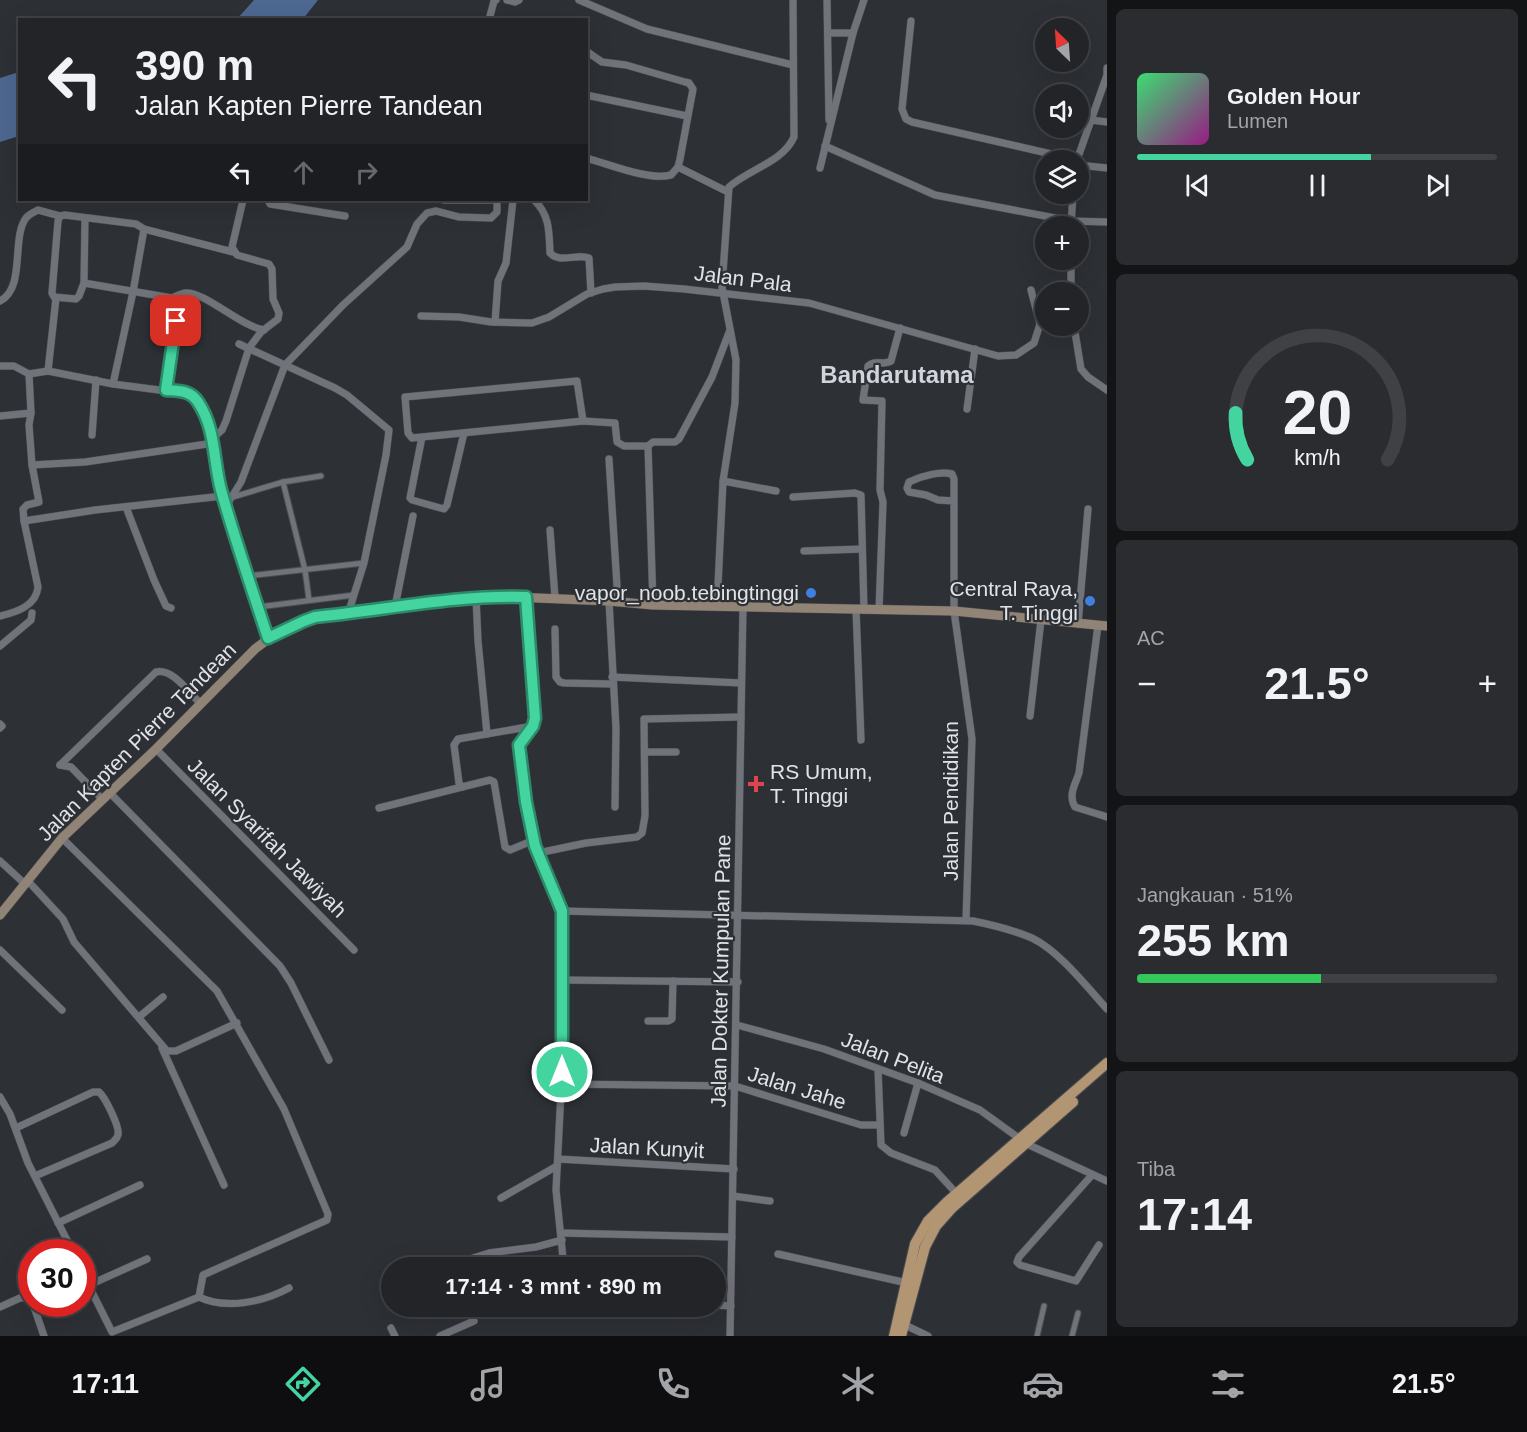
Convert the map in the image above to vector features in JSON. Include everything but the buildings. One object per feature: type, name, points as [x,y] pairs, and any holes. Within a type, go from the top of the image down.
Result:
[{"type":"main road","name":"Jalan Kapten Pierre Tandean","points":[[0,915],[62,838],[268,638],[315,617],[477,597],[526,597],[653,605],[954,611],[1103,626]]},
{"type":"main road","points":[[901,1336],[920,1262],[936,1226],[952,1208],[1107,1063]]},
{"type":"main road","points":[[894,1336],[915,1244],[928,1221],[957,1194],[1024,1142],[1107,1072]]},
{"type":"street","points":[[490,18],[496,0]]},
{"type":"street","points":[[507,0],[515,2],[519,0]]},
{"type":"street","points":[[579,0],[647,29],[793,65]]},
{"type":"street","points":[[717,606],[723,482],[735,403],[736,360],[722,287],[728,192],[729,187],[738,179],[789,148],[794,137],[793,0]]},
{"type":"street","points":[[827,0],[829,131]]},
{"type":"street","points":[[820,168],[853,33],[864,0]]},
{"type":"street","points":[[911,21],[902,109],[906,119],[1035,152]]},
{"type":"street","points":[[828,33],[853,33]]},
{"type":"street","points":[[588,52],[602,62],[626,65],[689,83],[693,88],[678,167],[671,175],[659,177],[588,159]]},
{"type":"street","points":[[1081,150],[1107,68]]},
{"type":"street","points":[[588,95],[687,116]]},
{"type":"street","points":[[1091,120],[1107,122]]},
{"type":"street","points":[[825,147],[935,195],[1035,216]]},
{"type":"street","points":[[1089,164],[1107,168]]},
{"type":"street","points":[[678,167],[728,192]]},
{"type":"street","points":[[233,252],[232,247],[243,201]]},
{"type":"street","points":[[268,201],[270,204],[296,204],[345,216]]},
{"type":"street","points":[[226,506],[242,482],[285,365],[343,305],[406,247],[422,217],[436,211],[459,217],[491,218],[497,212],[497,201]]},
{"type":"street","points":[[495,322],[498,281],[506,262],[513,201]]},
{"type":"street","points":[[535,201],[549,224],[552,256],[589,258],[591,293]]},
{"type":"street","points":[[0,301],[12,290],[24,222],[27,216],[38,210],[60,216],[136,224],[144,229],[233,252],[269,264],[272,269],[273,299],[279,313],[278,319],[264,330],[249,348],[226,422],[213,441],[85,462],[32,465]]},
{"type":"street","points":[[48,371],[56,298],[52,293],[60,216]]},
{"type":"street","points":[[56,298],[76,298],[84,283],[85,218]]},
{"type":"street","points":[[1089,223],[1107,222]]},
{"type":"street","points":[[113,384],[144,229]]},
{"type":"street","points":[[84,283],[171,298],[191,293],[221,308],[242,323],[264,330]]},
{"type":"street","name":"Jalan Pala","points":[[421,316],[532,323],[541,321],[591,293],[615,287],[644,286],[809,303],[998,356],[1016,355],[1034,344],[1037,336]]},
{"type":"street","points":[[1031,290],[1035,301]]},
{"type":"street","points":[[166,390],[176,321],[171,298]]},
{"type":"street","points":[[879,610],[884,502],[880,490],[882,401],[863,400],[868,366],[870,363],[884,364],[891,361],[900,328]]},
{"type":"street","points":[[583,422],[577,381],[405,396],[408,433],[412,438],[583,422],[615,423],[617,442],[624,446],[648,446],[653,442],[675,442],[679,439],[712,377],[730,330]]},
{"type":"street","points":[[1076,336],[1081,369],[1088,377],[1107,390]]},
{"type":"street","points":[[239,344],[347,395],[389,429],[386,455],[364,562],[348,614]]},
{"type":"street","points":[[967,409],[975,349]]},
{"type":"street","points":[[0,366],[14,366],[29,374],[48,371],[113,384],[186,391],[197,400],[205,415],[213,441],[223,496],[268,638]]},
{"type":"street","points":[[0,616],[27,606],[37,595],[23,509],[39,502],[32,465],[29,374]]},
{"type":"street","points":[[92,435],[96,380]]},
{"type":"street","points":[[0,416],[31,413]]},
{"type":"street","points":[[422,437],[410,498],[444,508],[447,505],[464,433]]},
{"type":"street","points":[[648,446],[653,605]]},
{"type":"street","points":[[609,459],[614,601],[612,680],[616,728],[615,807]]},
{"type":"street","name":"Jalan Pendidikan","points":[[954,501],[916,495],[909,492],[907,488],[909,482],[917,478],[950,473],[954,479],[954,501],[954,611],[972,739],[966,920]]},
{"type":"street","points":[[233,497],[283,482],[321,476]]},
{"type":"street","points":[[283,482],[305,570],[309,600]]},
{"type":"street","points":[[723,482],[776,491]]},
{"type":"street","points":[[794,497],[855,493],[861,495],[861,740]]},
{"type":"street","points":[[24,521],[223,496]]},
{"type":"street","points":[[126,507],[154,580],[166,606],[171,608]]},
{"type":"street","points":[[1078,624],[1088,509]]},
{"type":"street","points":[[395,607],[413,516]]},
{"type":"street","points":[[550,530],[555,598]]},
{"type":"street","points":[[804,551],[862,549]]},
{"type":"street","points":[[248,576],[364,562]]},
{"type":"street","points":[[258,607],[354,595]]},
{"type":"street","points":[[477,597],[478,641],[486,734]]},
{"type":"street","points":[[526,597],[535,701],[533,726],[519,745],[526,802],[534,840],[562,911],[561,1084],[557,1202],[563,1257]]},
{"type":"street","name":"Jalan Dokter Kumpulan Pane","points":[[730,1336],[743,607]]},
{"type":"street","points":[[0,646],[31,620],[32,613]]},
{"type":"street","points":[[1030,716],[1041,620]]},
{"type":"street","points":[[1103,626],[1079,773],[1072,788],[1072,801],[1081,811],[1107,817]]},
{"type":"street","points":[[555,629],[558,680],[564,682],[612,680],[741,683]]},
{"type":"street","points":[[201,704],[170,674],[163,670],[156,672],[60,765],[71,767],[106,796],[280,966],[291,983],[329,1060]]},
{"type":"street","points":[[538,853],[586,843],[637,837],[642,833],[645,816],[644,720],[741,717]]},
{"type":"street","points":[[462,787],[459,783],[454,742],[458,739],[533,726]]},
{"type":"street","name":"Jalan Syarifah Jawiyah","points":[[156,749],[354,950]]},
{"type":"street","points":[[645,752],[676,752]]},
{"type":"street","points":[[379,808],[492,780],[495,784],[505,847],[510,850],[534,840]]},
{"type":"street","points":[[62,838],[217,991],[284,1108],[328,1218],[203,1275],[199,1297]]},
{"type":"street","points":[[0,861],[63,918],[74,942],[161,1046],[224,1185]]},
{"type":"street","points":[[562,911],[966,920],[999,926],[1034,939],[1065,963],[1107,1010]]},
{"type":"street","points":[[0,950],[62,1010]]},
{"type":"street","points":[[562,980],[738,982]]},
{"type":"street","points":[[648,1021],[668,1022],[672,1019],[673,981]]},
{"type":"street","points":[[139,1017],[163,997]]},
{"type":"street","points":[[161,1046],[167,1051],[176,1051],[237,1023]]},
{"type":"street","name":"Jalan Pelita","points":[[737,1025],[824,1048],[918,1083],[980,1110],[1024,1142],[1107,1181]]},
{"type":"street","points":[[878,1069],[879,1137],[884,1148],[935,1170],[957,1194]]},
{"type":"street","points":[[904,1133],[918,1083]]},
{"type":"street","name":"Jalan Jahe","points":[[561,1084],[735,1086],[861,1125],[879,1125]]},
{"type":"street","points":[[16,1128],[93,1092],[99,1092],[104,1097],[118,1130],[116,1139],[112,1143],[35,1176]]},
{"type":"street","points":[[0,1097],[10,1114],[35,1176],[66,1239]]},
{"type":"street","points":[[501,1198],[557,1163]]},
{"type":"street","name":"Jalan Kunyit","points":[[557,1163],[734,1169]]},
{"type":"street","points":[[1092,1175],[1017,1262],[1020,1265],[1076,1281],[1100,1245]]},
{"type":"street","points":[[58,1223],[140,1185]]},
{"type":"street","points":[[733,1196],[770,1201]]},
{"type":"street","points":[[476,1257],[489,1253],[536,1247],[561,1236],[732,1237]]},
{"type":"street","points":[[778,1254],[906,1283]]},
{"type":"street","points":[[96,1282],[147,1259]]},
{"type":"street","points":[[96,1299],[112,1332],[199,1297],[225,1304],[258,1300],[289,1288]]},
{"type":"street","points":[[0,1307],[18,1299]]},
{"type":"street","points":[[726,1306],[731,1306]]},
{"type":"street","points":[[1037,1336],[1044,1306]]},
{"type":"street","points":[[1072,1336],[1078,1313]]},
{"type":"street","points":[[37,1317],[44,1336]]},
{"type":"street","points":[[440,1336],[474,1321]]},
{"type":"street","points":[[905,1325],[928,1336]]},
{"type":"street","points":[[391,1328],[395,1336]]},
{"type":"water","points":[[254,0],[318,0],[304,18],[238,18]]},
{"type":"water","points":[[18,72],[18,136],[0,142],[0,78]]},
{"type":"place","name":"vapor_noob.tebingtinggi","points":[[811,593]]},
{"type":"place","name":"Central Raya, T. Tinggi","points":[[1090,601]]},
{"type":"place","name":"RS Umum, T. Tinggi","points":[[756,784]]},
{"type":"district","name":"Bandarutama","points":[[897,375]]},
{"type":"route","points":[[176,321],[166,390],[186,391],[197,400],[205,415],[212,436],[220,488],[268,638],[315,617],[490,596],[526,597],[535,718],[533,726],[519,745],[526,802],[535,846],[562,911],[562,1072]]}]
